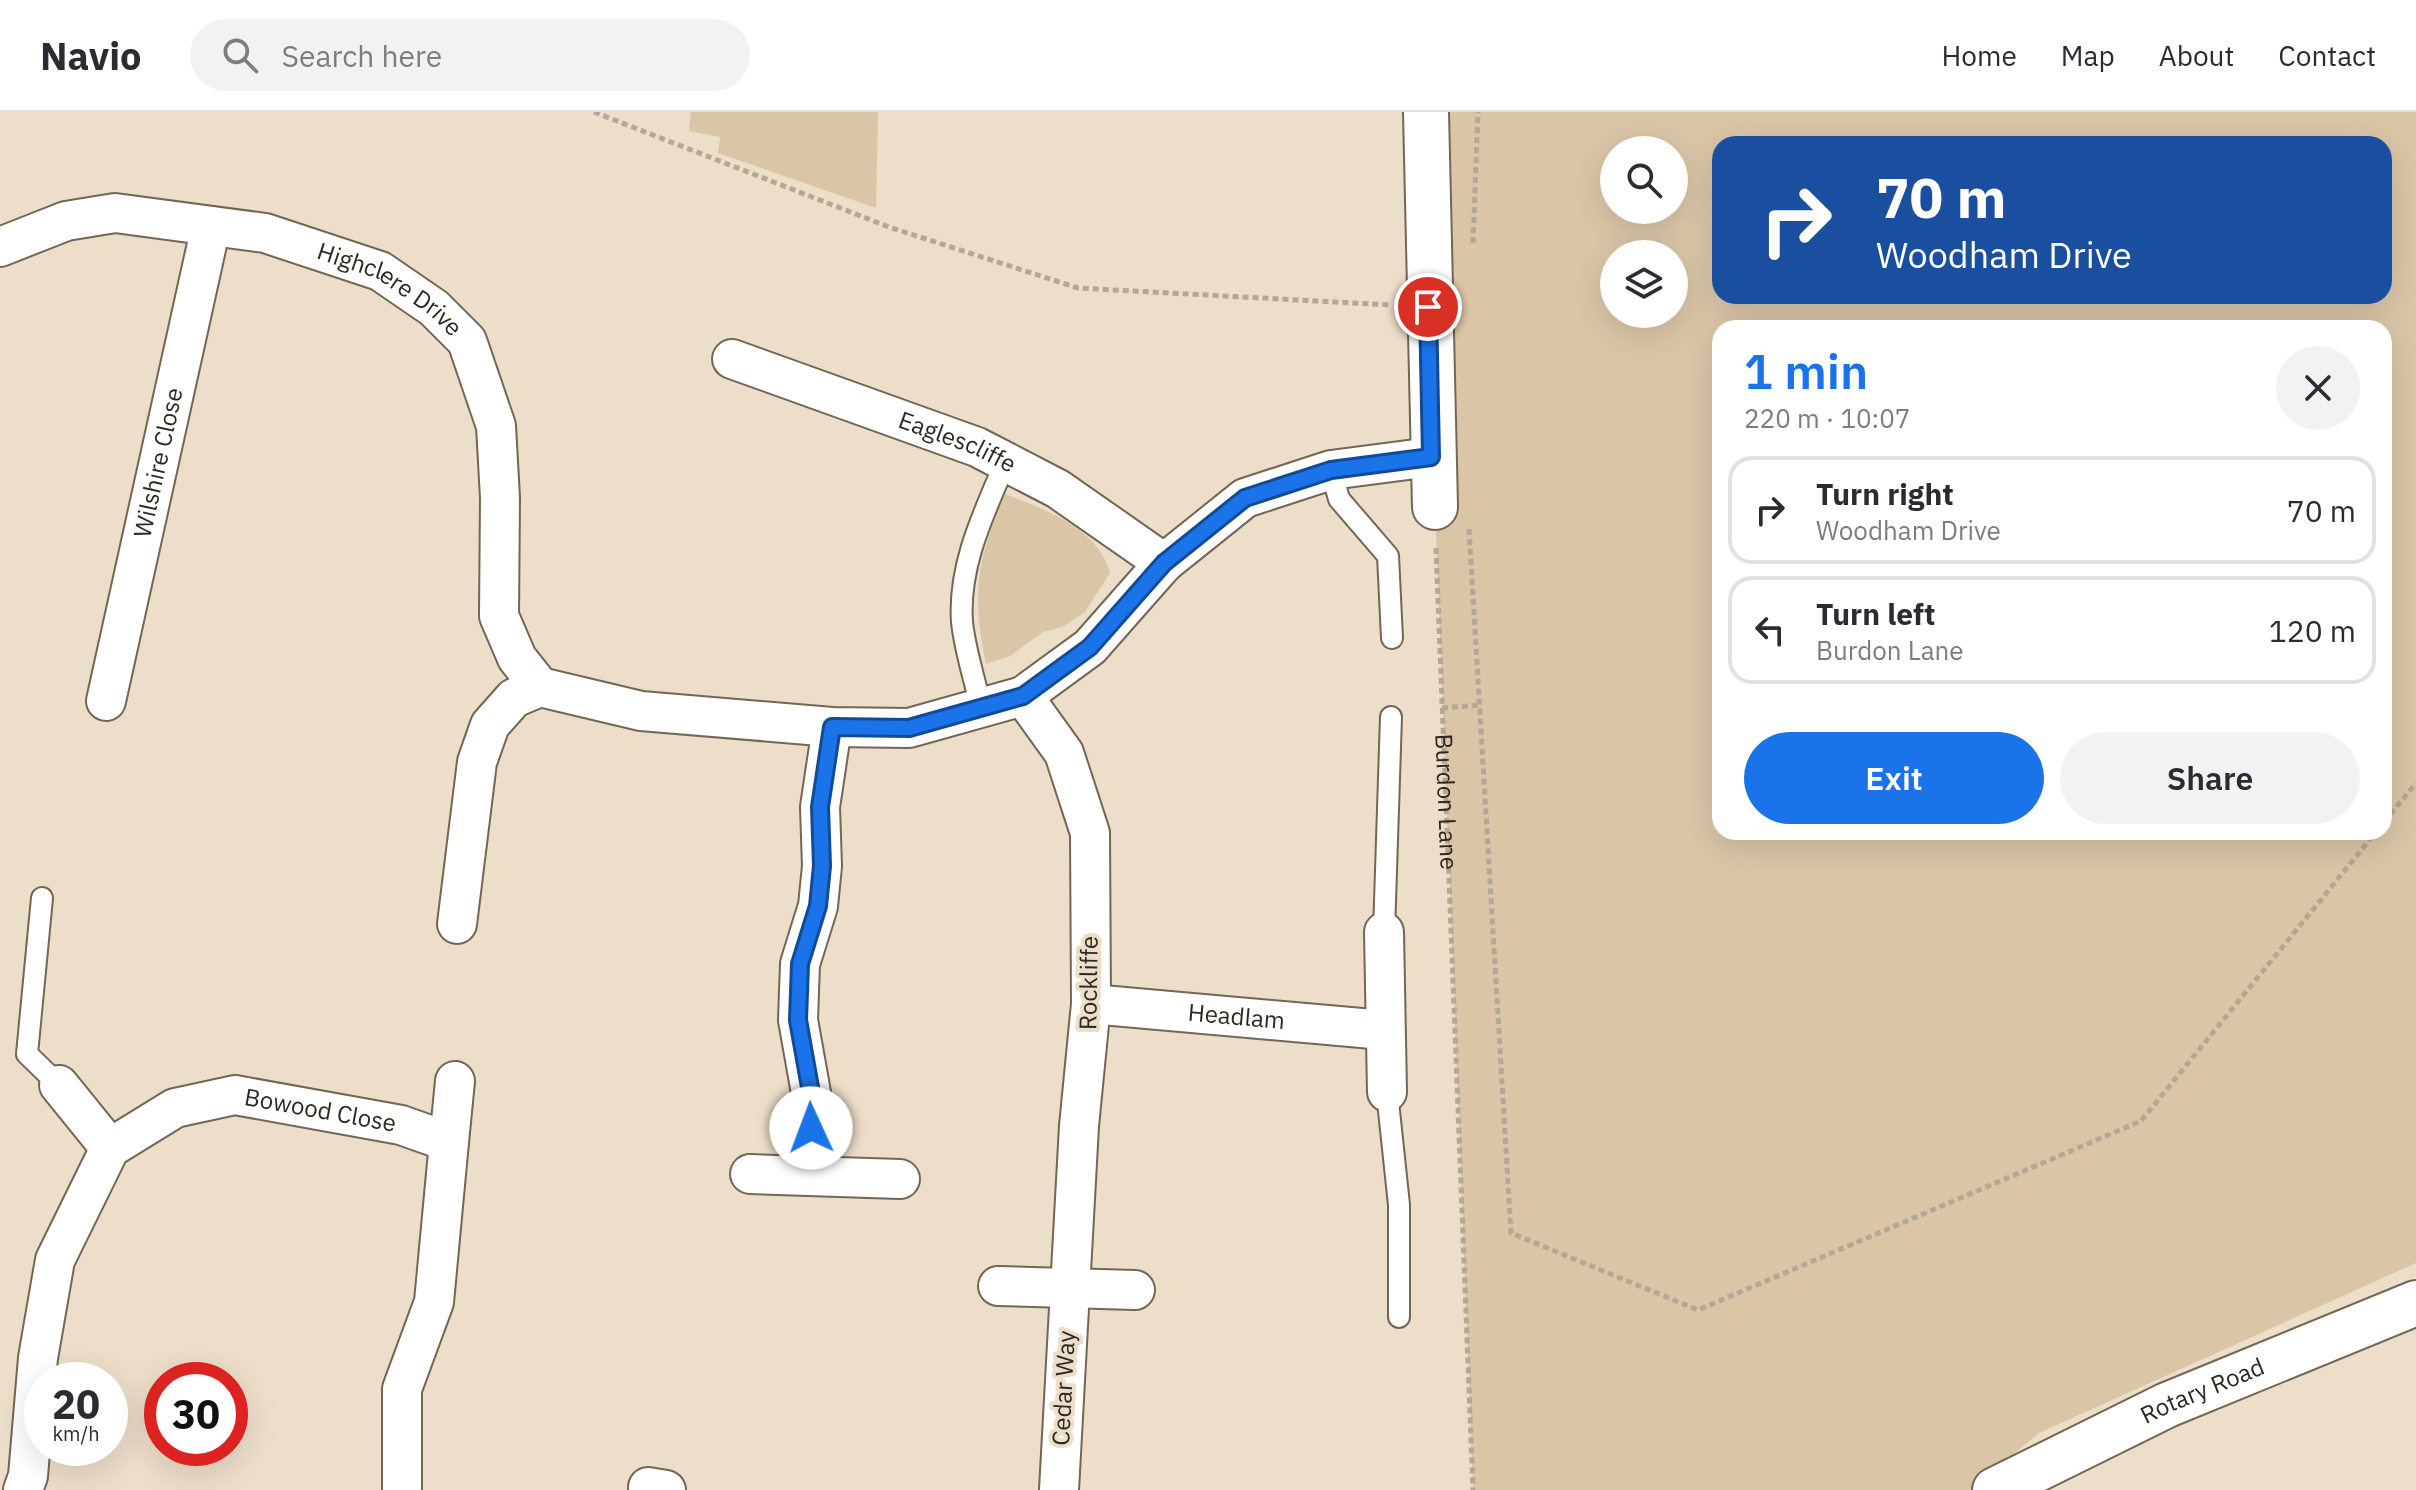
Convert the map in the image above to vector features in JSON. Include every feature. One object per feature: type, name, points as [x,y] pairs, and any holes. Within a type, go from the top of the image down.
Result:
[{"type":"main road","points":[[1426,112],[1431,457],[1452,513]]},
{"type":"main road","name":"Rotary Road","points":[[1995,1490],[2167,1405],[2416,1303]]},
{"type":"street","name":"Highclere Drive","points":[[0,247],[66,221],[115,213],[265,233],[380,271],[434,308],[467,341],[496,426],[500,498],[499,616],[517,658],[540,687]]},
{"type":"street","name":"Wilshire Close","points":[[106,701],[211,226]]},
{"type":"street","name":"Eaglescliffe","points":[[732,359],[977,447],[1058,489],[1164,563]]},
{"type":"street","points":[[457,924],[477,762],[490,725],[514,698],[540,687],[641,711],[832,727],[909,728],[1023,696],[1090,647],[1164,563],[1245,498],[1331,470],[1431,457]]},
{"type":"street","name":"Rockliffe","points":[[1023,696],[1064,753],[1090,833],[1091,1004],[1069,1286]]},
{"type":"street","points":[[809,1176],[813,1104],[798,1020],[800,964],[818,906],[822,866],[820,807],[832,727]]},
{"type":"street","points":[[1384,932],[1387,1092]]},
{"type":"street","name":"Headlam","points":[[1091,1004],[1384,1030]]},
{"type":"street","points":[[402,1490],[402,1389],[434,1302],[455,1081]]},
{"type":"street","points":[[23,1490],[28,1476],[38,1358],[55,1260],[110,1148],[59,1085]]},
{"type":"street","name":"Bowood Close","points":[[110,1148],[175,1108],[235,1095],[401,1125],[449,1142]]},
{"type":"street","points":[[750,1174],[900,1179]]},
{"type":"street","points":[[998,1286],[1135,1290]]},
{"type":"street","name":"Cedar Way","points":[[1059,1490],[1069,1286]]},
{"type":"lane","points":[[981,708],[963,627],[962,587],[971,550],[1006,461]]},
{"type":"lane","points":[[1331,470],[1339,499],[1388,556],[1392,638]]},
{"type":"lane","points":[[1384,932],[1391,717]]},
{"type":"lane","points":[[42,898],[27,1054],[59,1085]]},
{"type":"lane","points":[[1387,1092],[1399,1205],[1399,1317]]},
{"type":"path","points":[[594,112],[889,227],[1078,288],[1428,307]]},
{"type":"path","points":[[1452,513],[1480,705],[1511,1233],[1698,1310],[2141,1121],[2369,840]]},
{"type":"path","name":"Burdon Lane","points":[[1452,513],[1442,708],[1473,1490]]},
{"type":"path","points":[[1442,708],[1480,705]]},
{"type":"path","points":[[2392,812],[2416,783]]},
{"type":"shaded area","points":[[691,112],[878,112],[876,208],[718,153],[720,137],[689,131]]},
{"type":"shaded area","points":[[1426,112],[2416,112],[2416,1263],[2039,1433],[1970,1490],[1473,1490],[1435,507]]},
{"type":"shaded area","points":[[1005,494],[1036,506],[1082,532],[1104,557],[1110,573],[1085,612],[1062,627],[1043,632],[1010,656],[986,664],[979,616],[979,577],[988,538]]},
{"type":"route","points":[[811,1128],[813,1104],[798,1020],[800,964],[818,906],[822,866],[820,807],[832,727],[909,728],[1023,696],[1090,647],[1164,563],[1245,498],[1331,470],[1431,457],[1428,307]]}]
